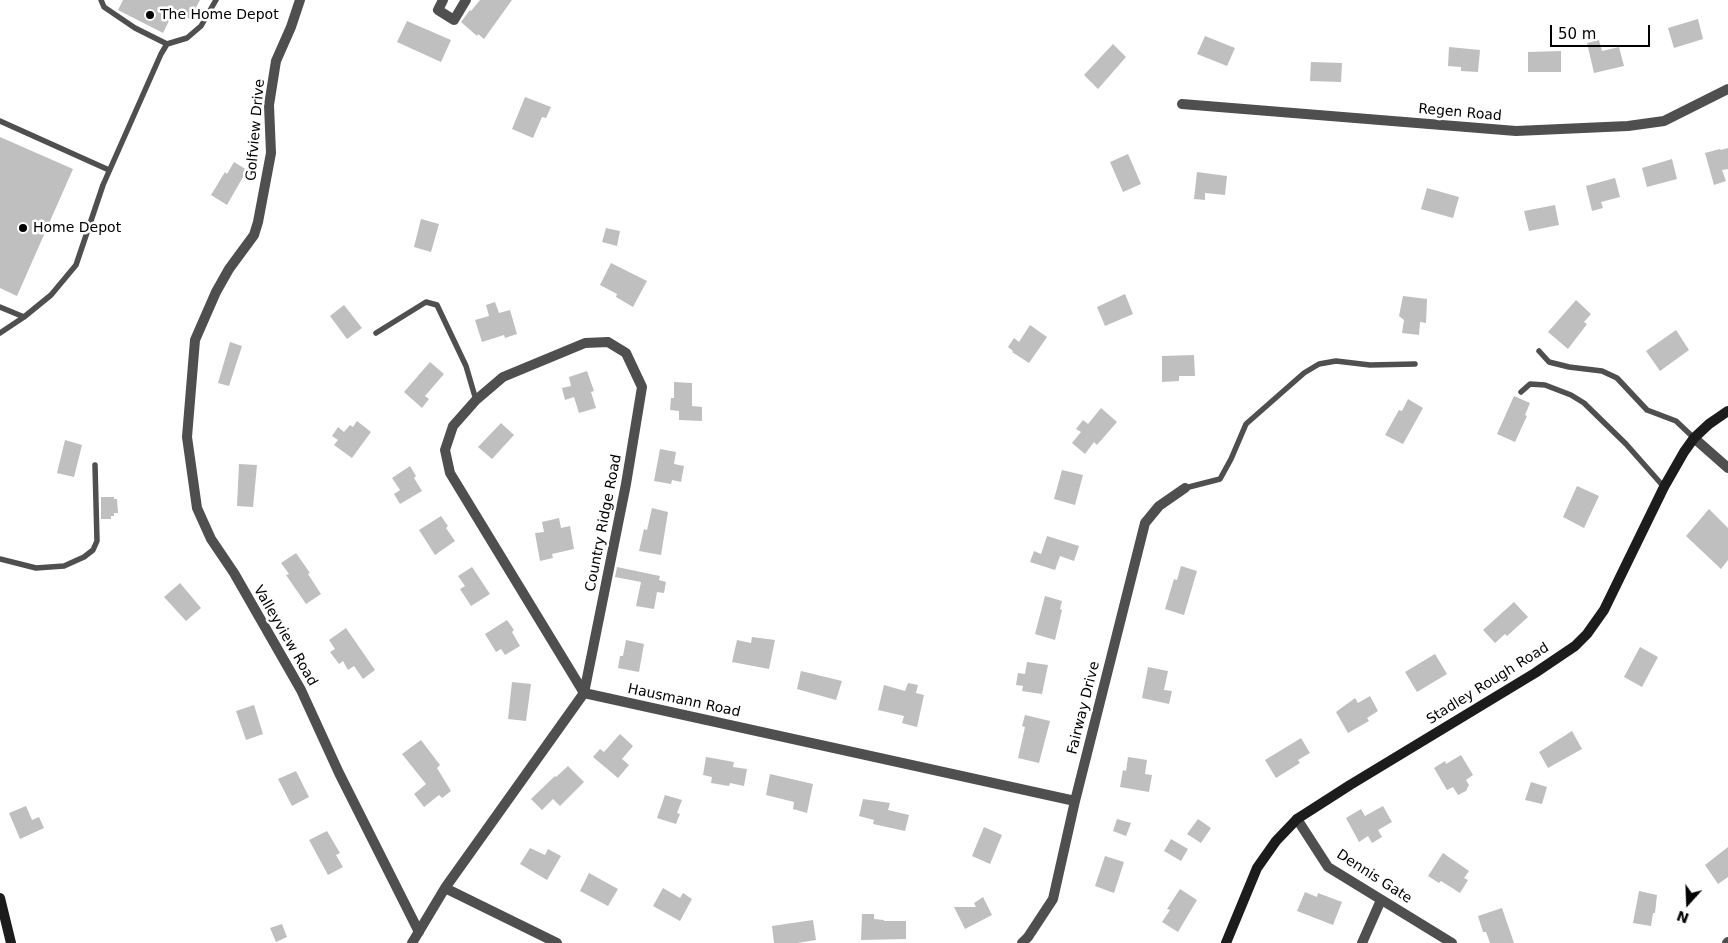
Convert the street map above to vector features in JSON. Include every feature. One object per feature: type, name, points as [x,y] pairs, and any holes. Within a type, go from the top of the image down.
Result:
[{"type":"main road","name":"Stadley Rough Road","points":[[1226,943],[1257,868],[1276,841],[1297,819],[1510,689],[1575,646],[1604,610],[1664,487],[1684,452],[1694,438],[1709,424],[1728,411]]},
{"type":"main road","points":[[0,898],[11,943]]},
{"type":"street","name":"Golfview Drive","points":[[195,340],[216,292],[254,235],[270,153],[269,106],[276,61],[291,27],[300,0]]},
{"type":"street","points":[[443,0],[438,10],[454,20],[466,0]]},
{"type":"street","name":"Regen Road","points":[[1182,104],[1516,131],[1628,126],[1664,121],[1728,89]]},
{"type":"street","name":"Valleyview Road","points":[[195,340],[187,437],[198,508],[211,539],[234,573],[301,690],[339,773],[419,932]]},
{"type":"street","name":"Country Ridge Road","points":[[608,342],[626,353],[642,387],[626,484],[584,693],[450,473],[446,450],[453,426],[476,400],[503,378],[585,343],[608,342]]},
{"type":"street","points":[[1694,438],[1728,468]]},
{"type":"street","name":"Fairway Drive","points":[[1022,943],[1053,899],[1075,802],[1145,523],[1159,506],[1185,488]]},
{"type":"street","points":[[412,943],[445,888],[584,693]]},
{"type":"street","name":"Hausmann Road","points":[[584,693],[1075,802]]},
{"type":"street","name":"Dennis Gate","points":[[1297,819],[1328,867],[1452,943]]},
{"type":"street","points":[[445,888],[558,943]]},
{"type":"street","points":[[1362,943],[1381,900]]},
{"type":"lane","points":[[101,0],[104,7],[135,28],[168,44]]},
{"type":"lane","points":[[0,333],[24,317],[51,295],[76,265],[109,170],[161,54],[168,44],[188,38],[201,26],[216,0]]},
{"type":"lane","points":[[0,121],[109,170]]},
{"type":"lane","points":[[376,333],[426,302],[438,305],[466,366],[476,400]]},
{"type":"lane","points":[[0,307],[24,317]]},
{"type":"lane","points":[[1539,351],[1549,362],[1569,367],[1602,371],[1617,378],[1647,410],[1676,421],[1694,438]]},
{"type":"lane","points":[[1185,488],[1220,479],[1246,424],[1304,374],[1319,364],[1336,361],[1370,365],[1415,364]]},
{"type":"lane","points":[[1521,392],[1530,384],[1545,385],[1571,395],[1584,403],[1626,444],[1664,487]]},
{"type":"lane","points":[[0,558],[36,568],[64,566],[84,557],[93,550],[96,541],[95,465]]},
{"type":"building","name":"The Home Depot","points":[[123,0],[200,0],[190,19],[174,11],[163,33],[118,10]]},
{"type":"building","points":[[480,0],[512,0],[484,39],[478,34],[477,36],[461,22]]},
{"type":"building","points":[[1698,19],[1703,39],[1674,48],[1668,28]]},
{"type":"building","points":[[407,21],[451,40],[441,62],[397,42]]},
{"type":"building","points":[[1205,36],[1235,48],[1227,66],[1197,54]]},
{"type":"building","points":[[1599,40],[1602,51],[1619,47],[1624,66],[1594,73],[1587,43]]},
{"type":"building","points":[[1113,44],[1126,57],[1098,89],[1084,75]]},
{"type":"building","points":[[1449,47],[1480,50],[1478,72],[1461,71],[1461,67],[1448,66]]},
{"type":"building","points":[[1561,51],[1561,72],[1528,72],[1528,52]]},
{"type":"building","points":[[1311,62],[1342,63],[1341,82],[1310,81]]},
{"type":"building","points":[[525,97],[551,107],[546,118],[542,117],[533,138],[512,129]]},
{"type":"building","name":"Home Depot","points":[[0,137],[73,169],[17,296],[0,288]]},
{"type":"building","points":[[1728,148],[1728,169],[1722,170],[1726,181],[1714,185],[1705,153]]},
{"type":"building","points":[[1128,154],[1141,184],[1123,192],[1110,162]]},
{"type":"building","points":[[1672,159],[1677,179],[1647,187],[1642,168]]},
{"type":"building","points":[[234,162],[247,170],[227,205],[211,195],[225,172],[227,174]]},
{"type":"building","points":[[1197,172],[1227,176],[1225,195],[1205,193],[1205,200],[1194,199]]},
{"type":"building","points":[[1615,178],[1620,197],[1601,202],[1603,208],[1592,211],[1586,186]]},
{"type":"building","points":[[1427,188],[1459,197],[1453,218],[1421,209]]},
{"type":"building","points":[[1555,205],[1559,225],[1529,231],[1524,211]]},
{"type":"building","points":[[421,219],[439,224],[431,252],[414,247]]},
{"type":"building","points":[[606,228],[620,231],[617,246],[602,242]]},
{"type":"building","points":[[611,263],[647,281],[633,307],[616,297],[617,294],[600,285]]},
{"type":"building","points":[[1125,294],[1133,314],[1105,326],[1097,307]]},
{"type":"building","points":[[1403,296],[1427,299],[1426,323],[1420,322],[1419,335],[1402,333],[1404,320],[1399,316]]},
{"type":"building","points":[[1576,300],[1591,314],[1584,322],[1587,324],[1568,349],[1548,332]]},
{"type":"building","points":[[495,302],[499,313],[510,310],[517,334],[505,338],[504,335],[482,342],[475,320],[489,316],[486,305]]},
{"type":"building","points":[[344,305],[362,328],[347,339],[330,316]]},
{"type":"building","points":[[1030,325],[1047,337],[1029,363],[1012,352],[1008,347],[1014,338],[1019,342]]},
{"type":"building","points":[[1676,330],[1689,350],[1660,371],[1646,351]]},
{"type":"building","points":[[230,342],[242,346],[229,386],[218,383]]},
{"type":"building","points":[[1194,355],[1195,376],[1179,376],[1179,381],[1162,382],[1162,356]]},
{"type":"building","points":[[430,362],[444,374],[425,396],[429,399],[422,408],[404,392]]},
{"type":"building","points":[[587,371],[594,391],[591,392],[596,408],[579,413],[574,397],[565,400],[562,388],[571,386],[569,377]]},
{"type":"building","points":[[674,382],[692,383],[692,406],[702,407],[702,421],[679,420],[679,411],[670,410],[671,398],[674,398]]},
{"type":"building","points":[[1514,396],[1530,403],[1525,415],[1527,416],[1515,442],[1497,434]]},
{"type":"building","points":[[1408,399],[1423,408],[1403,444],[1385,435],[1399,410],[1402,411]]},
{"type":"building","points":[[1101,408],[1117,422],[1097,445],[1094,442],[1085,454],[1072,443],[1081,432],[1076,429],[1083,420],[1088,424]]},
{"type":"building","points":[[357,421],[371,432],[352,458],[334,445],[338,440],[332,436],[338,427],[344,432],[350,425],[353,427]]},
{"type":"building","points":[[501,423],[514,435],[492,459],[478,447]]},
{"type":"building","points":[[65,440],[82,445],[74,477],[57,473]]},
{"type":"building","points":[[660,449],[676,452],[674,464],[684,466],[681,482],[672,480],[671,484],[654,481]]},
{"type":"building","points":[[239,464],[257,465],[253,507],[237,506]]},
{"type":"building","points":[[410,466],[416,476],[414,478],[422,491],[400,504],[394,494],[400,490],[392,478]]},
{"type":"building","points":[[1062,470],[1083,475],[1075,505],[1054,499]]},
{"type":"building","points":[[1577,486],[1599,496],[1584,528],[1563,517]]},
{"type":"building","points":[[101,497],[114,497],[114,499],[117,499],[118,513],[114,513],[111,519],[101,519]]},
{"type":"building","points":[[652,508],[668,512],[661,555],[639,551],[644,529],[647,530]]},
{"type":"building","points":[[1709,509],[1728,528],[1728,560],[1721,569],[1686,536]]},
{"type":"building","points":[[441,516],[448,526],[446,528],[455,541],[435,555],[419,530]]},
{"type":"building","points":[[559,518],[561,528],[570,526],[574,549],[552,554],[553,558],[540,561],[535,533],[544,532],[542,522]]},
{"type":"building","points":[[1047,536],[1079,546],[1074,561],[1060,556],[1055,570],[1030,562],[1034,551],[1041,554]]},
{"type":"building","points":[[296,553],[310,573],[308,574],[321,594],[306,604],[286,575],[289,574],[281,563]]},
{"type":"building","points":[[1181,566],[1197,571],[1184,615],[1165,609],[1174,579],[1177,580]]},
{"type":"building","points":[[472,567],[490,594],[471,606],[460,589],[465,586],[458,576]]},
{"type":"building","points":[[617,567],[660,576],[659,580],[666,582],[664,593],[657,592],[654,609],[636,606],[641,582],[615,577]]},
{"type":"building","points":[[180,583],[201,608],[186,621],[164,597]]},
{"type":"building","points":[[1045,596],[1062,601],[1060,609],[1062,610],[1055,640],[1035,634]]},
{"type":"building","points":[[1514,602],[1528,617],[1507,636],[1505,634],[1495,643],[1483,630]]},
{"type":"building","points":[[507,620],[514,630],[512,632],[520,646],[505,655],[501,649],[496,652],[485,634]]},
{"type":"building","points":[[346,628],[375,670],[363,679],[354,666],[348,670],[343,661],[339,664],[330,652],[335,649],[329,640]]},
{"type":"building","points":[[752,637],[775,640],[769,669],[732,662],[737,640],[751,643]]},
{"type":"building","points":[[626,640],[644,644],[639,672],[618,668],[620,656],[623,656]]},
{"type":"building","points":[[1640,647],[1658,657],[1642,687],[1624,677]]},
{"type":"building","points":[[1435,654],[1447,674],[1417,692],[1405,672]]},
{"type":"building","points":[[1027,662],[1048,665],[1042,694],[1022,691],[1023,686],[1016,685],[1018,673],[1025,674]]},
{"type":"building","points":[[1148,667],[1168,671],[1164,690],[1172,691],[1169,704],[1142,698]]},
{"type":"building","points":[[801,671],[842,681],[836,700],[797,689]]},
{"type":"building","points":[[512,682],[531,684],[526,721],[508,719]]},
{"type":"building","points":[[908,683],[918,685],[916,693],[924,695],[917,727],[902,723],[904,716],[878,710],[884,685],[905,691]]},
{"type":"building","points":[[1370,696],[1378,711],[1367,718],[1369,721],[1348,733],[1336,712],[1355,698],[1358,703]]},
{"type":"building","points":[[254,705],[263,734],[246,740],[236,711]]},
{"type":"building","points":[[1025,715],[1050,721],[1039,763],[1018,758],[1025,727],[1022,726]]},
{"type":"building","points":[[1572,731],[1582,749],[1548,768],[1539,752]]},
{"type":"building","points":[[620,734],[633,746],[622,759],[629,765],[618,778],[593,757],[600,749],[604,752]]},
{"type":"building","points":[[1301,738],[1310,753],[1298,760],[1300,763],[1276,778],[1265,760]]},
{"type":"building","points":[[421,740],[440,765],[437,768],[451,791],[442,798],[439,795],[424,807],[414,794],[426,784],[402,754]]},
{"type":"building","points":[[1461,755],[1473,775],[1466,780],[1469,785],[1466,791],[1458,795],[1453,787],[1447,790],[1434,768],[1445,761],[1446,764]]},
{"type":"building","points":[[706,757],[734,762],[733,767],[747,769],[744,786],[730,783],[729,786],[711,783],[712,777],[703,775]]},
{"type":"building","points":[[1128,757],[1147,760],[1145,774],[1152,775],[1149,792],[1120,787],[1123,770],[1126,771]]},
{"type":"building","points":[[568,766],[584,782],[560,806],[553,799],[542,810],[531,799]]},
{"type":"building","points":[[296,771],[309,797],[292,806],[278,779]]},
{"type":"building","points":[[770,774],[813,784],[807,813],[793,809],[794,802],[766,795]]},
{"type":"building","points":[[1531,782],[1547,787],[1542,804],[1525,800]]},
{"type":"building","points":[[665,795],[682,800],[677,813],[680,814],[676,824],[657,818]]},
{"type":"building","points":[[863,799],[890,803],[888,810],[909,815],[905,831],[873,824],[874,820],[859,816]]},
{"type":"building","points":[[26,806],[32,820],[39,817],[44,828],[20,839],[9,813]]},
{"type":"building","points":[[1383,806],[1392,822],[1378,830],[1382,837],[1372,843],[1368,836],[1359,842],[1346,818],[1361,809],[1365,816]]},
{"type":"building","points":[[1117,819],[1131,823],[1126,836],[1113,831]]},
{"type":"building","points":[[1198,819],[1211,828],[1201,843],[1187,834]]},
{"type":"building","points":[[984,827],[1002,835],[990,864],[972,856]]},
{"type":"building","points":[[327,831],[340,853],[336,855],[343,867],[328,875],[309,840]]},
{"type":"building","points":[[1171,839],[1188,849],[1181,861],[1164,851]]},
{"type":"building","points":[[1728,847],[1728,877],[1718,884],[1705,865]]},
{"type":"building","points":[[530,848],[545,855],[548,849],[561,856],[547,880],[520,864]]},
{"type":"building","points":[[1443,853],[1469,871],[1464,878],[1468,880],[1460,893],[1441,881],[1439,883],[1428,876]]},
{"type":"building","points":[[1105,856],[1124,862],[1114,893],[1095,886]]},
{"type":"building","points":[[589,873],[618,889],[608,906],[580,891]]},
{"type":"building","points":[[663,888],[680,898],[683,893],[692,899],[680,921],[653,906]]},
{"type":"building","points":[[1180,889],[1197,900],[1178,932],[1162,922],[1170,910],[1167,909]]},
{"type":"building","points":[[1639,891],[1657,895],[1651,926],[1633,923]]},
{"type":"building","points":[[1305,892],[1317,897],[1318,893],[1342,902],[1333,925],[1297,911]]},
{"type":"building","points":[[983,897],[992,915],[965,929],[954,907],[976,907],[974,903]]},
{"type":"building","points":[[1502,908],[1514,943],[1490,943],[1486,932],[1483,932],[1478,916]]},
{"type":"building","points":[[862,914],[874,914],[874,919],[884,921],[906,921],[906,939],[861,940]]},
{"type":"building","points":[[813,920],[816,940],[797,943],[774,943],[772,926]]},
{"type":"building","points":[[282,924],[287,937],[276,942],[270,928]]},
{"type":"place","name":"The Home Depot","points":[[150,15]]},
{"type":"place","name":"Home Depot","points":[[23,228]]}]
